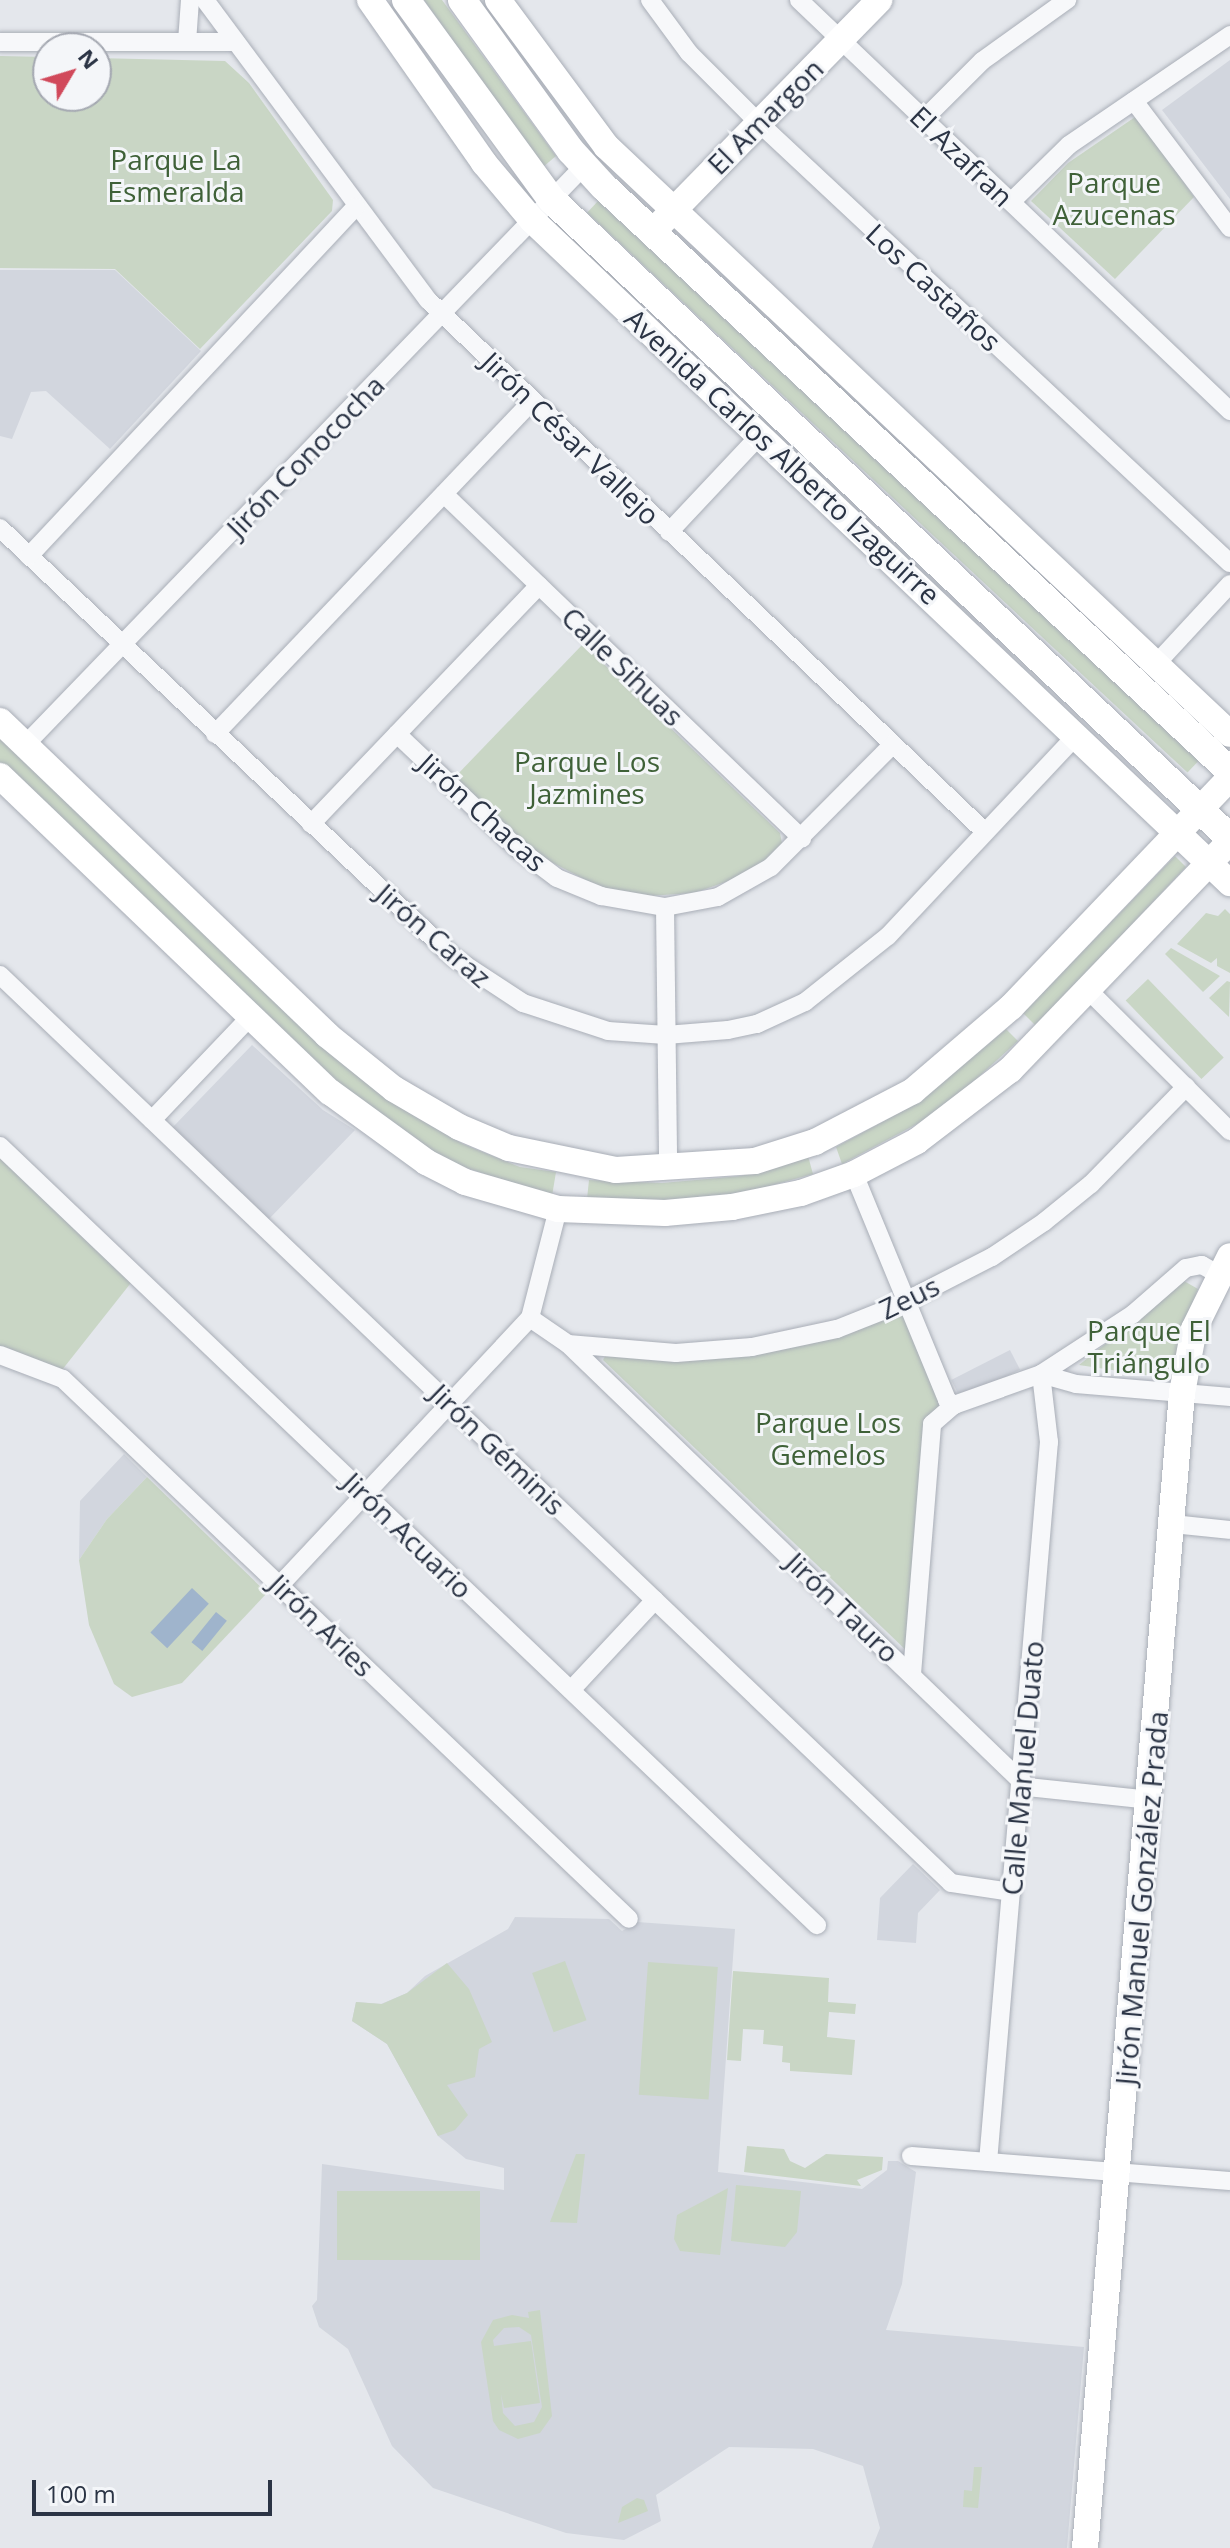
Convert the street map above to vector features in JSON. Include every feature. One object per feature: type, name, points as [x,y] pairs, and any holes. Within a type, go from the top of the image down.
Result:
[{"type":"main road","name":"Avenida Carlos Alberto Izaguirre","points":[[406,0],[542,210],[1230,839]]},
{"type":"main road","points":[[462,0],[584,166],[652,233],[1230,771]]},
{"type":"street","points":[[187,42],[190,0]]},
{"type":"street","name":"Jirón César Vallejo","points":[[205,0],[356,207],[441,314],[985,832]]},
{"type":"street","name":"Avenida Carlos Alberto Izaguirre","points":[[370,0],[484,163],[542,210],[761,434],[1230,883]]},
{"type":"street","points":[[498,0],[592,130],[672,210],[1230,734]]},
{"type":"street","name":"Los Castaños","points":[[650,0],[689,53],[758,122],[1230,563]]},
{"type":"street","name":"El Azafran","points":[[799,0],[1230,411]]},
{"type":"street","name":"El Amargon","points":[[652,233],[879,0]]},
{"type":"street","points":[[924,119],[982,61],[1067,0]]},
{"type":"street","points":[[1011,202],[1069,145],[1230,35]]},
{"type":"street","points":[[0,42],[236,42]]},
{"type":"street","points":[[1134,101],[1230,228]]},
{"type":"street","name":"Jirón Conococha","points":[[25,745],[584,166]]},
{"type":"street","points":[[29,556],[356,207]]},
{"type":"street","points":[[215,734],[532,401]]},
{"type":"street","points":[[669,532],[761,434]]},
{"type":"street","name":"Calle Sihuas","points":[[444,494],[802,839]]},
{"type":"street","name":"Jirón Caraz","points":[[0,528],[438,944],[496,989],[591,1027],[666,1035],[757,1024],[805,1002],[888,936],[1077,735]]},
{"type":"street","points":[[1156,664],[1230,584]]},
{"type":"street","points":[[311,824],[539,585]]},
{"type":"street","points":[[0,721],[327,1035],[414,1103],[509,1148],[573,1165],[668,1170],[755,1161],[815,1142],[913,1091],[1011,1007],[1230,778]]},
{"type":"street","name":"Jirón Chacas","points":[[397,734],[542,868],[582,890],[665,907],[734,890],[802,839],[893,744]]},
{"type":"street","points":[[0,776],[330,1092],[426,1162],[465,1182],[558,1209],[665,1213],[732,1207],[801,1193],[854,1174],[917,1141],[979,1097],[1089,991],[1230,839]]},
{"type":"street","points":[[84,856],[111,829]]},
{"type":"street","points":[[665,907],[668,1170]]},
{"type":"street","name":"Jirón Géminis","points":[[0,975],[951,1883],[1011,1892]]},
{"type":"street","points":[[1089,991],[1230,1131]]},
{"type":"street","points":[[152,1120],[251,1016]]},
{"type":"street","name":"Zeus","points":[[568,1344],[646,1352],[752,1347],[837,1329],[992,1257],[1044,1222],[1091,1184],[1186,1087]]},
{"type":"street","name":"Jirón Acuario","points":[[0,1146],[817,1925]]},
{"type":"street","points":[[854,1174],[947,1400],[954,1405]]},
{"type":"street","points":[[280,1585],[530,1318],[558,1209]]},
{"type":"street","points":[[912,1674],[932,1424],[954,1405],[1041,1374],[1133,1314],[1186,1268],[1224,1265]]},
{"type":"street","name":"Jirón Manuel González Prada","points":[[1085,2548],[1151,1800],[1182,1393],[1194,1329],[1224,1265]]},
{"type":"street","name":"Jirón Tauro","points":[[530,1318],[568,1344],[1021,1782]]},
{"type":"street","name":"Jirón Aries","points":[[0,1355],[63,1379],[629,1919]]},
{"type":"street","points":[[1041,1374],[1076,1384],[1230,1397]]},
{"type":"street","name":"Calle Manuel Duato","points":[[988,2162],[1049,1442],[1041,1374]]},
{"type":"street","points":[[1172,1524],[1230,1530]]},
{"type":"street","points":[[571,1690],[655,1600]]},
{"type":"street","points":[[1021,1782],[1033,1789],[1151,1800]]},
{"type":"street","points":[[911,2156],[1230,2181]]},
{"type":"shaded area","points":[[1230,60],[1230,199],[1162,110]]},
{"type":"shaded area","points":[[0,270],[115,270],[201,351],[110,449],[46,391],[31,392],[12,439],[0,436]]},
{"type":"shaded area","points":[[252,1045],[323,1110],[355,1130],[268,1220],[172,1128]]},
{"type":"shaded area","points":[[1010,1350],[1020,1370],[961,1400],[951,1380]]},
{"type":"shaded area","points":[[124,1454],[147,1477],[107,1519],[79,1560],[80,1501]]},
{"type":"shaded area","points":[[913,1864],[940,1890],[918,1913],[916,1943],[877,1940],[880,1898]]},
{"type":"shaded area","points":[[515,1917],[609,1919],[622,1931],[637,1922],[735,1929],[718,2172],[862,2189],[887,2170],[888,2161],[898,2161],[916,2172],[902,2284],[886,2330],[1084,2347],[1067,2548],[872,2548],[880,2528],[863,2466],[813,2449],[729,2447],[656,2495],[661,2521],[624,2540],[566,2533],[433,2488],[392,2446],[348,2349],[319,2327],[312,2306],[317,2300],[322,2164],[504,2190],[504,2168],[466,2159],[438,2136],[387,2044],[352,2021],[356,2002],[381,2004],[407,1993],[425,1976],[508,1929]]},
{"type":"green space","points":[[424,0],[442,0],[556,156],[543,167]]},
{"type":"green space","name":"Parque La Esmeralda","points":[[0,56],[32,57],[32,112],[112,112],[112,58],[225,61],[249,83],[333,200],[332,211],[200,349],[115,269],[0,268]]},
{"type":"green space","name":"Parque Azucenas","points":[[1138,115],[1194,197],[1115,279],[1031,201],[1068,163]]},
{"type":"green space","points":[[598,201],[1198,761],[1188,773],[587,213]]},
{"type":"green space","name":"Parque Los Jazmines","points":[[583,644],[780,833],[783,849],[737,878],[694,893],[647,896],[603,889],[536,854],[454,778]]},
{"type":"green space","points":[[0,737],[409,1113],[463,1144],[520,1167],[556,1172],[552,1196],[451,1163],[388,1126],[331,1082],[0,763]]},
{"type":"green space","points":[[1175,856],[1186,867],[1036,1026],[1023,1013]]},
{"type":"green space","points":[[1225,909],[1230,914],[1230,973],[1217,966],[1217,958],[1211,963],[1177,944],[1206,913],[1218,916]]},
{"type":"green space","points":[[1171,948],[1220,976],[1203,992],[1165,954]]},
{"type":"green space","points":[[1148,979],[1224,1057],[1201,1079],[1126,1001]]},
{"type":"green space","points":[[1227,981],[1230,982],[1229,1017],[1209,998]]},
{"type":"green space","points":[[1006,1029],[1018,1041],[963,1091],[930,1117],[842,1164],[836,1147],[919,1102]]},
{"type":"green space","points":[[0,1155],[134,1279],[62,1370],[0,1353]]},
{"type":"green space","points":[[808,1156],[813,1174],[748,1192],[659,1201],[587,1199],[589,1180],[662,1183],[741,1176]]},
{"type":"green space","name":"Parque El Triángulo","points":[[1184,1281],[1198,1289],[1181,1332],[1172,1379],[1079,1365]]},
{"type":"green space","name":"Parque Los Gemelos","points":[[896,1311],[904,1315],[943,1408],[909,1653],[603,1360],[605,1356],[648,1358]]},
{"type":"green space","points":[[147,1477],[267,1593],[182,1683],[132,1697],[114,1684],[89,1625],[79,1560],[107,1519]]},
{"type":"green space","points":[[565,1961],[587,2020],[554,2032],[532,1973]]},
{"type":"green space","points":[[648,1962],[718,1967],[709,2100],[639,2095]]},
{"type":"green space","points":[[447,1963],[469,1989],[492,2042],[479,2049],[475,2077],[447,2085],[468,2115],[455,2130],[438,2136],[387,2044],[352,2021],[356,2002],[382,2004],[407,1993]]},
{"type":"green space","points":[[733,1971],[829,1978],[828,2002],[856,2004],[855,2014],[829,2012],[827,2037],[855,2040],[852,2075],[790,2071],[790,2063],[782,2062],[783,2046],[763,2044],[764,2030],[743,2029],[741,2061],[727,2060]]},
{"type":"green space","points":[[747,2146],[784,2149],[790,2161],[805,2168],[826,2154],[883,2157],[882,2170],[857,2180],[861,2186],[744,2172]]},
{"type":"green space","points":[[576,2154],[585,2154],[577,2223],[550,2222]]},
{"type":"green space","points":[[736,2185],[801,2191],[797,2232],[785,2247],[731,2241]]},
{"type":"green space","points":[[728,2188],[720,2255],[680,2251],[674,2239],[677,2215]]},
{"type":"green space","points":[[337,2191],[480,2191],[480,2260],[337,2260]]},
{"type":"green space","points":[[540,2310],[552,2416],[540,2433],[518,2439],[499,2430],[493,2421],[481,2342],[493,2320],[512,2315],[529,2318],[528,2312]],"holes":[[[519,2327],[531,2335],[542,2407],[534,2422],[515,2426],[503,2413],[501,2394],[504,2408],[540,2403],[531,2341],[494,2346],[493,2340],[504,2328]]]},
{"type":"green space","points":[[974,2467],[982,2467],[978,2508],[963,2507],[964,2490],[972,2491]]},
{"type":"green space","points":[[637,2498],[644,2500],[648,2511],[618,2523],[622,2507]]},
{"type":"water","points":[[192,1588],[209,1604],[167,1648],[150,1633]]},
{"type":"water","points":[[216,1612],[227,1621],[202,1651],[191,1642]]}]
